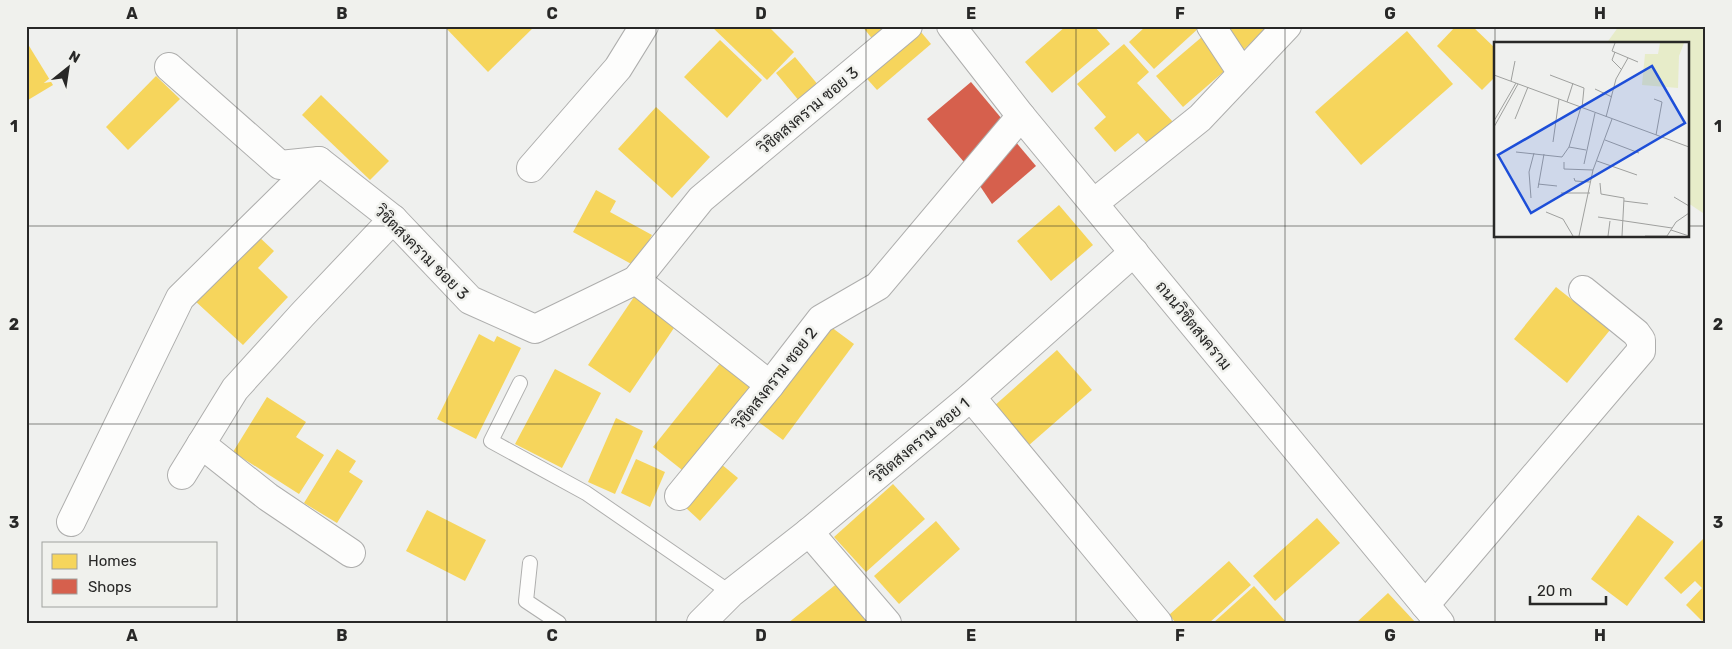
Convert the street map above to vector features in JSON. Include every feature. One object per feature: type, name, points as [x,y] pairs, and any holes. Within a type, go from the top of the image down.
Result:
[{"type":"street","points":[[530,168],[618,68],[644,26]]},
{"type":"street","name":"วิชิตสงคราม ซอย 3","points":[[319,161],[393,219],[470,300],[535,330],[636,280],[701,199],[908,26]]},
{"type":"street","name":"ถนนวิชิตสงคราม","points":[[951,26],[1021,116],[1432,614]]},
{"type":"street","points":[[1211,26],[1242,73]]},
{"type":"street","points":[[1094,203],[1200,118],[1287,26]]},
{"type":"street","points":[[169,67],[280,164],[319,161]]},
{"type":"street","name":"วิชิตสงคราม ซอย 2","points":[[679,496],[770,386],[821,319],[878,286],[1021,116]]},
{"type":"street","points":[[71,522],[180,298],[319,161]]},
{"type":"street","points":[[182,475],[235,389],[393,219]]},
{"type":"street","name":"วิชิตสงคราม ซอย 1","points":[[701,623],[731,593],[809,532],[971,397],[1134,252]]},
{"type":"street","points":[[636,280],[770,386]]},
{"type":"street","points":[[1432,614],[1641,351],[1641,340],[1636,332],[1583,290]]},
{"type":"street","points":[[971,397],[1158,623]]},
{"type":"street","points":[[201,444],[268,497],[351,553]]},
{"type":"street","points":[[809,532],[887,623]]},
{"type":"lane","points":[[520,383],[491,441],[586,493],[731,593]]},
{"type":"lane","points":[[530,563],[526,601],[559,623]]},
{"type":"green space","points":[[1619,26],[1706,26],[1706,215],[1690,204],[1690,42],[1607,42]]},
{"type":"building: Homes","points":[[444,26],[535,26],[488,72]]},
{"type":"building: Homes","points":[[711,26],[768,26],[794,52],[767,80]]},
{"type":"building: Homes","points":[[862,26],[891,26],[874,41]]},
{"type":"building: Homes","points":[[916,26],[931,44],[877,90],[861,72]]},
{"type":"building: Homes","points":[[1066,26],[1094,26],[1110,44],[1052,93],[1025,62]]},
{"type":"building: Homes","points":[[1146,26],[1201,26],[1154,69],[1129,42]]},
{"type":"building: Homes","points":[[1217,26],[1269,26],[1241,52]]},
{"type":"building: Homes","points":[[1456,26],[1472,26],[1494,47],[1494,78],[1482,90],[1437,46]]},
{"type":"building: Homes","points":[[1407,31],[1453,84],[1361,165],[1315,112]]},
{"type":"building: Homes","points":[[1203,36],[1229,67],[1183,107],[1156,76]]},
{"type":"building: Homes","points":[[720,40],[762,80],[727,118],[684,77]]},
{"type":"building: Homes","points":[[26,41],[53,85],[28,100],[26,97]]},
{"type":"building: Homes","points":[[1124,44],[1149,72],[1137,83],[1173,122],[1148,144],[1138,133],[1115,152],[1094,128],[1106,117],[1077,84]]},
{"type":"building: Homes","points":[[795,57],[819,86],[800,102],[776,73]]},
{"type":"building: Homes","points":[[156,76],[180,99],[128,150],[106,127]]},
{"type":"building: Homes","points":[[321,95],[389,161],[370,180],[302,115]]},
{"type":"building: Homes","points":[[656,107],[710,157],[672,198],[618,149]]},
{"type":"building: Homes","points":[[596,190],[616,201],[610,212],[652,235],[635,266],[573,232]]},
{"type":"building: Homes","points":[[1059,205],[1093,245],[1051,281],[1017,241]]},
{"type":"building: Homes","points":[[256,234],[274,251],[258,268],[288,297],[243,345],[194,300]]},
{"type":"building: Homes","points":[[1556,287],[1610,330],[1567,383],[1514,339]]},
{"type":"building: Homes","points":[[636,294],[678,322],[630,393],[588,365]]},
{"type":"building: Homes","points":[[823,321],[854,344],[783,440],[753,418]]},
{"type":"building: Homes","points":[[479,334],[494,342],[497,336],[521,348],[476,439],[437,419]]},
{"type":"building: Homes","points":[[1057,350],[1092,390],[1028,446],[993,407]]},
{"type":"building: Homes","points":[[725,357],[762,386],[691,477],[653,447]]},
{"type":"building: Homes","points":[[555,369],[601,393],[562,468],[515,444]]},
{"type":"building: Homes","points":[[267,397],[306,422],[296,437],[324,455],[299,494],[233,452]]},
{"type":"building: Homes","points":[[616,418],[643,431],[615,494],[588,482]]},
{"type":"building: Homes","points":[[337,449],[356,461],[349,472],[363,481],[337,523],[304,503]]},
{"type":"building: Homes","points":[[636,459],[665,472],[650,507],[621,493]]},
{"type":"building: Homes","points":[[721,464],[738,478],[700,521],[684,506]]},
{"type":"building: Homes","points":[[893,484],[925,519],[866,572],[834,537]]},
{"type":"building: Homes","points":[[427,510],[486,540],[465,581],[406,551]]},
{"type":"building: Homes","points":[[1638,515],[1674,542],[1627,606],[1591,579]]},
{"type":"building: Homes","points":[[1317,518],[1340,543],[1275,601],[1253,576]]},
{"type":"building: Homes","points":[[936,521],[960,549],[899,604],[874,576]]},
{"type":"building: Homes","points":[[1706,536],[1706,618],[1702,621],[1686,605],[1702,588],[1695,581],[1681,594],[1664,578]]},
{"type":"building: Homes","points":[[1229,561],[1251,585],[1209,623],[1176,623],[1169,615]]},
{"type":"building: Homes","points":[[839,582],[873,623],[788,623]]},
{"type":"building: Homes","points":[[1254,586],[1287,623],[1213,623]]},
{"type":"building: Homes","points":[[1388,593],[1416,623],[1356,623]]},
{"type":"building: Shops","points":[[971,82],[1007,125],[964,162],[927,119]]},
{"type":"building: Shops","points":[[1014,140],[1036,166],[992,204],[978,183]]}]
